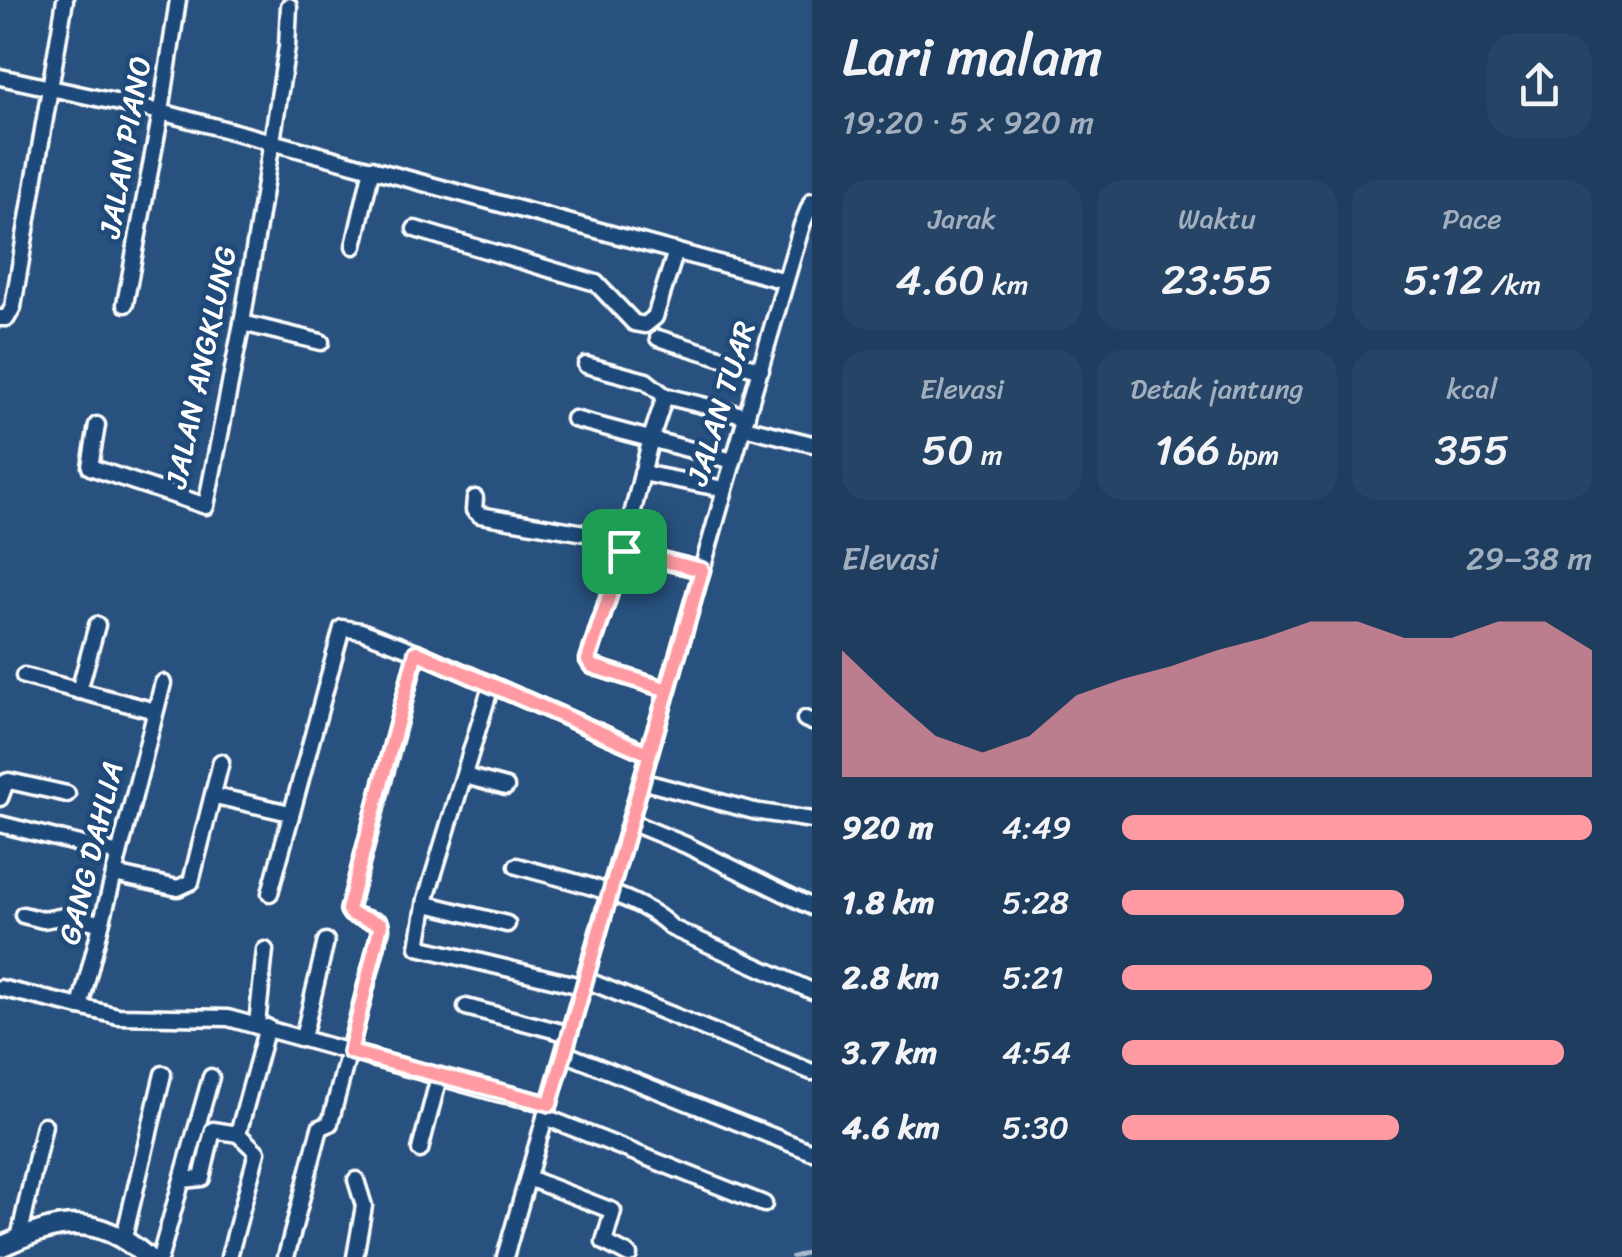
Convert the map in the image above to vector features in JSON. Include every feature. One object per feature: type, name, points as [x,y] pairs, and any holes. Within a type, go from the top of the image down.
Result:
[{"type":"main road","points":[[0,1247],[70,1225],[93,1226],[124,1237],[147,1257]]},
{"type":"street","points":[[0,318],[7,318],[13,306],[65,0]]},
{"type":"street","name":"JALAN PIANO","points":[[125,304],[178,0]]},
{"type":"street","name":"JALAN ANGKLUNG","points":[[98,425],[90,468],[206,506],[242,322],[287,47],[289,6]]},
{"type":"street","points":[[0,76],[272,141],[785,282]]},
{"type":"street","points":[[354,246],[372,168]]},
{"type":"street","name":"JALAN TUAR","points":[[505,1257],[611,894],[647,753],[812,201]]},
{"type":"street","points":[[415,230],[596,283],[634,323],[645,325],[655,317],[676,252]]},
{"type":"street","points":[[242,322],[322,342]]},
{"type":"street","points":[[658,338],[761,370]]},
{"type":"street","points":[[586,365],[646,381],[665,396],[812,444]]},
{"type":"street","points":[[665,396],[588,660],[592,666],[668,690]]},
{"type":"street","points":[[574,419],[733,461]]},
{"type":"street","points":[[642,473],[724,489]]},
{"type":"street","points":[[475,498],[474,510],[480,515],[624,546],[702,570]]},
{"type":"street","points":[[80,691],[97,625]]},
{"type":"street","points":[[270,893],[342,628],[361,631],[416,652],[647,753]]},
{"type":"street","points":[[286,1257],[320,1128],[330,1124],[381,924],[348,910],[416,652]]},
{"type":"street","points":[[24,676],[155,712]]},
{"type":"street","name":"GANG DAHLIA","points":[[80,1008],[163,683]]},
{"type":"street","points":[[491,686],[418,947],[585,983],[812,1072]]},
{"type":"street","points":[[114,874],[178,888],[191,882],[221,762]]},
{"type":"street","points":[[465,776],[506,787]]},
{"type":"street","points":[[0,798],[10,781],[67,794]]},
{"type":"street","points":[[641,782],[812,820]]},
{"type":"street","points":[[214,796],[290,813]]},
{"type":"street","points":[[630,822],[812,907]]},
{"type":"street","points":[[0,824],[119,854]]},
{"type":"street","points":[[517,866],[611,894],[659,915],[672,928],[812,991]]},
{"type":"street","points":[[427,904],[507,924]]},
{"type":"street","points":[[23,915],[43,920],[70,916],[101,924]]},
{"type":"street","points":[[303,1038],[326,941]]},
{"type":"street","points":[[238,1134],[262,1026],[265,950]]},
{"type":"street","points":[[0,988],[118,1016],[228,1018],[262,1026],[548,1110],[764,1204]]},
{"type":"street","points":[[466,1006],[570,1034]]},
{"type":"street","points":[[564,1053],[812,1152]]},
{"type":"street","points":[[124,1237],[163,1074]]},
{"type":"street","points":[[160,1257],[211,1076]]},
{"type":"street","points":[[420,1150],[440,1077]]},
{"type":"street","points":[[19,1238],[44,1125]]},
{"type":"street","points":[[183,1180],[202,1178],[213,1130],[238,1134],[256,1152],[228,1257]]},
{"type":"street","points":[[528,1178],[613,1211],[604,1242],[630,1256]]},
{"type":"street","points":[[355,1257],[364,1206],[356,1180]]},
{"type":"street","points":[[0,1247],[4,1257]]},
{"type":"waterway","points":[[792,1257],[812,1251]]},
{"type":"route","points":[[624,551],[588,660],[592,666],[668,690],[647,753],[416,652],[348,910],[381,924],[350,1052],[550,1104],[647,753],[668,690],[702,570],[624,551]]}]
